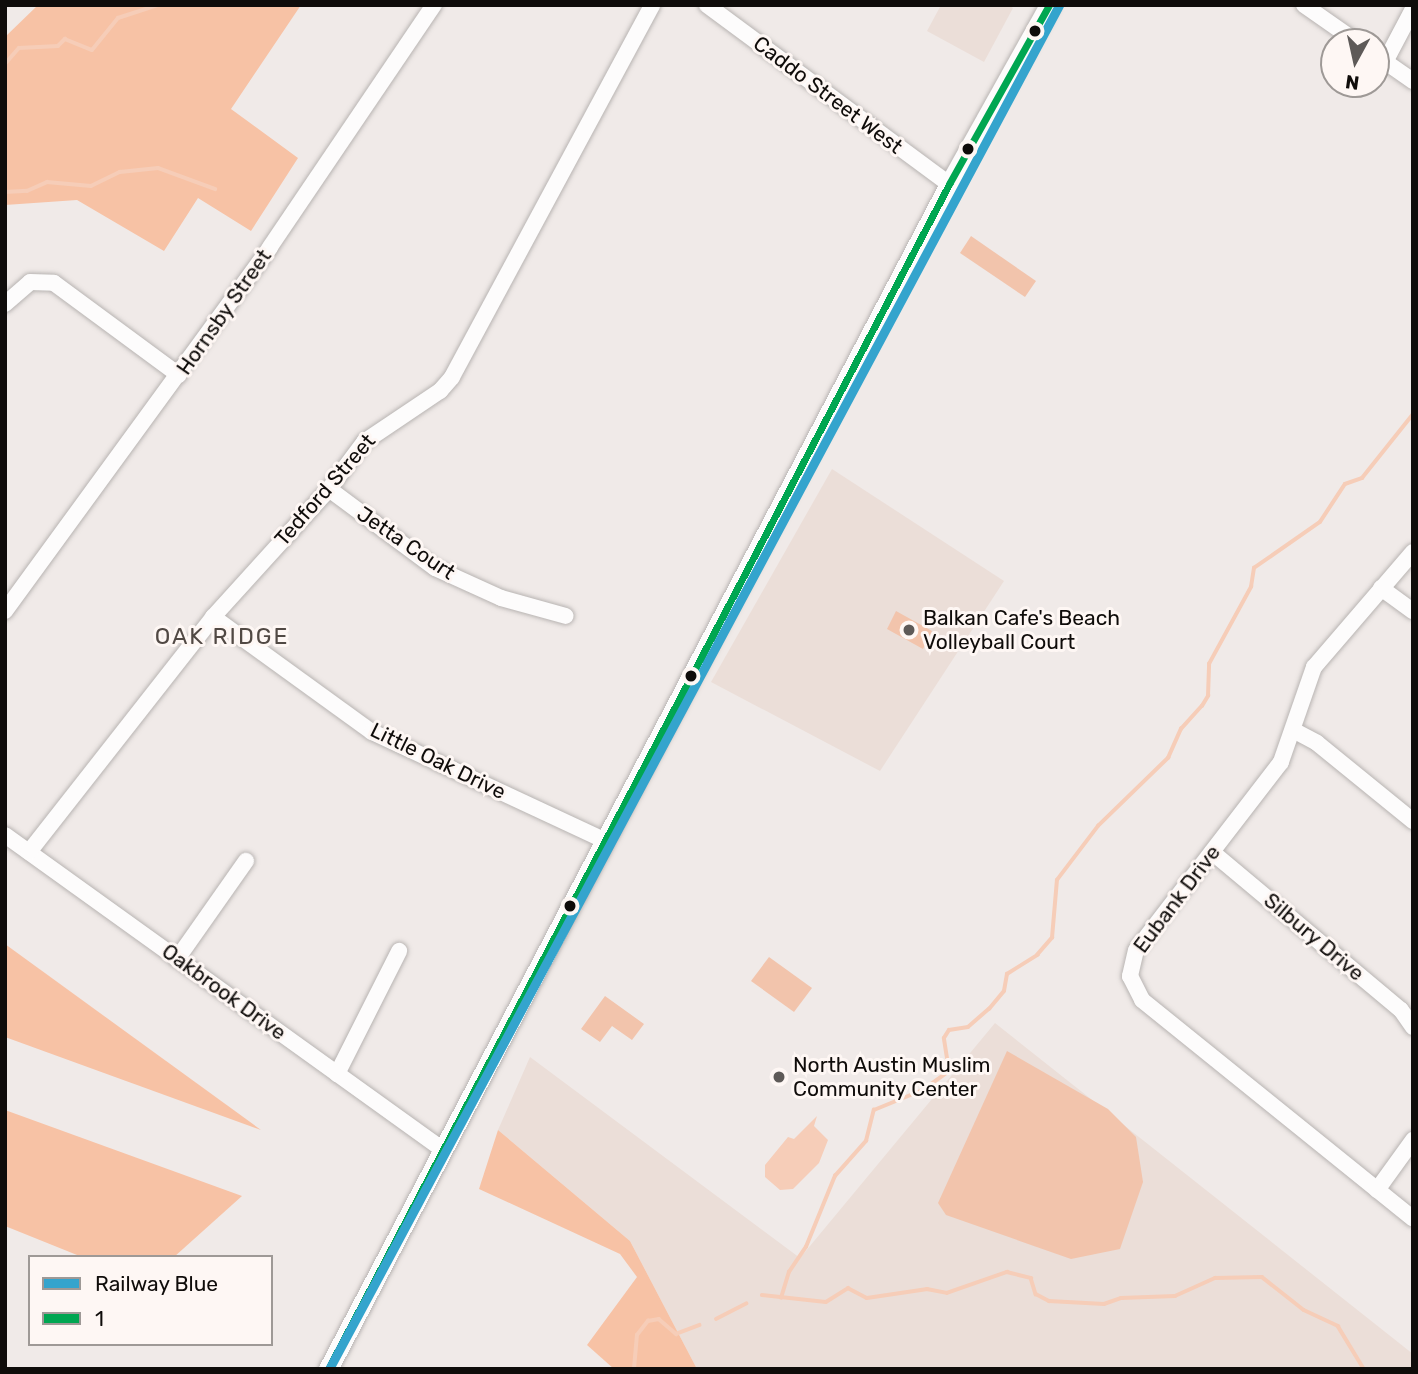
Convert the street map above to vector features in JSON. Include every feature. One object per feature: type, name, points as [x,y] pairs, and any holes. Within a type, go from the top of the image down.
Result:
[{"type":"main road","points":[[328,1369],[949,184],[1049,5]]},
{"type":"street","name":"Hornsby Street","points":[[5,611],[179,375],[434,5]]},
{"type":"street","name":"Tedford Street","points":[[29,852],[213,617],[329,489],[363,442],[440,391],[452,377],[652,5]]},
{"type":"street","name":"Caddo Street West","points":[[708,5],[949,184]]},
{"type":"street","points":[[1304,5],[1337,28]]},
{"type":"street","points":[[1390,43],[1413,9]]},
{"type":"street","points":[[1390,65],[1413,81]]},
{"type":"street","points":[[5,304],[30,282],[54,283],[179,375]]},
{"type":"street","name":"Jetta Court","points":[[329,489],[435,568],[500,598],[566,616]]},
{"type":"street","name":"Eubank Drive","points":[[1413,552],[1314,667],[1293,730],[1266,786],[1136,950],[1130,968],[1132,983],[1142,1000],[1413,1219]]},
{"type":"street","points":[[1381,587],[1413,611]]},
{"type":"street","name":"Little Oak Drive","points":[[213,617],[372,732],[604,839]]},
{"type":"street","points":[[1293,730],[1317,743],[1413,821]]},
{"type":"street","name":"Oakbrook Drive","points":[[5,835],[442,1149]]},
{"type":"street","name":"Silbury Drive","points":[[1212,852],[1401,1010],[1413,1027]]},
{"type":"street","points":[[177,959],[246,861]]},
{"type":"street","points":[[337,1074],[399,951]]},
{"type":"street","points":[[1377,1190],[1413,1140]]},
{"type":"shaded area","points":[[38,5],[301,5],[231,109],[298,158],[251,231],[198,198],[164,251],[77,200],[5,205],[5,37]]},
{"type":"shaded area","points":[[941,5],[1008,5],[1013,8],[984,62],[927,31]]},
{"type":"shaded area","points":[[971,236],[1036,281],[1025,297],[960,253]]},
{"type":"shaded area","points":[[832,469],[1004,581],[880,771],[711,682]]},
{"type":"shaded area","name":"Balkan Cafe's Beach Volleyball Court","points":[[896,611],[932,631],[923,649],[887,629]]},
{"type":"shaded area","points":[[5,944],[261,1130],[5,1037]]},
{"type":"shaded area","points":[[769,957],[812,988],[794,1012],[751,981]]},
{"type":"shaded area","points":[[605,996],[644,1024],[632,1040],[612,1026],[600,1042],[581,1029]]},
{"type":"shaded area","points":[[995,1023],[1413,1354],[1413,1369],[697,1369],[630,1241],[498,1130],[530,1057],[800,1258]]},
{"type":"shaded area","points":[[1007,1051],[1108,1109],[1136,1137],[1143,1182],[1120,1249],[1071,1259],[946,1215],[938,1203]]},
{"type":"shaded area","points":[[5,1110],[242,1196],[176,1255],[77,1255],[5,1226]]},
{"type":"shaded area","points":[[817,1116],[814,1126],[828,1140],[819,1163],[793,1189],[780,1190],[765,1177],[765,1165],[788,1137],[794,1139]]},
{"type":"shaded area","points":[[498,1130],[630,1241],[697,1369],[614,1369],[587,1345],[637,1277],[620,1254],[479,1189]]},
{"type":"waterway","points":[[5,64],[19,48],[58,46],[65,39],[92,50],[118,18],[158,5]]},
{"type":"waterway","points":[[5,192],[27,191],[47,182],[91,186],[120,172],[158,168],[215,189]]},
{"type":"waterway","points":[[781,1298],[789,1272],[806,1247],[835,1176],[866,1141],[874,1110],[923,1090],[949,1071],[944,1038],[949,1030],[968,1027],[989,1009],[1004,991],[1007,974],[1037,955],[1052,938],[1057,880],[1098,826],[1168,758],[1181,729],[1202,706],[1208,696],[1209,664],[1251,587],[1254,568],[1320,522],[1345,484],[1362,478],[1413,414]]},
{"type":"waterway","points":[[762,1295],[826,1302],[848,1288],[867,1298],[927,1289],[947,1293],[1007,1272],[1031,1278],[1036,1294],[1049,1301],[1104,1304],[1121,1298],[1175,1296],[1215,1278],[1262,1277],[1304,1310],[1338,1326],[1364,1369]]},
{"type":"waterway","points":[[716,1319],[746,1304]]},
{"type":"waterway","points":[[634,1369],[637,1335],[648,1321],[659,1319],[676,1334],[699,1325]]},
{"type":"rail line","name":"Blue","points":[[329,1369],[1059,5]]},
{"type":"transit line","name":"1","points":[[328,1369],[949,184],[1049,5]]},
{"type":"place","name":"Balkan Cafe's Beach Volleyball Court","points":[[909,630]]},
{"type":"place","name":"North Austin Muslim Community Center","points":[[779,1077]]},
{"type":"district","name":"OAK RIDGE","points":[[222,636]]}]
